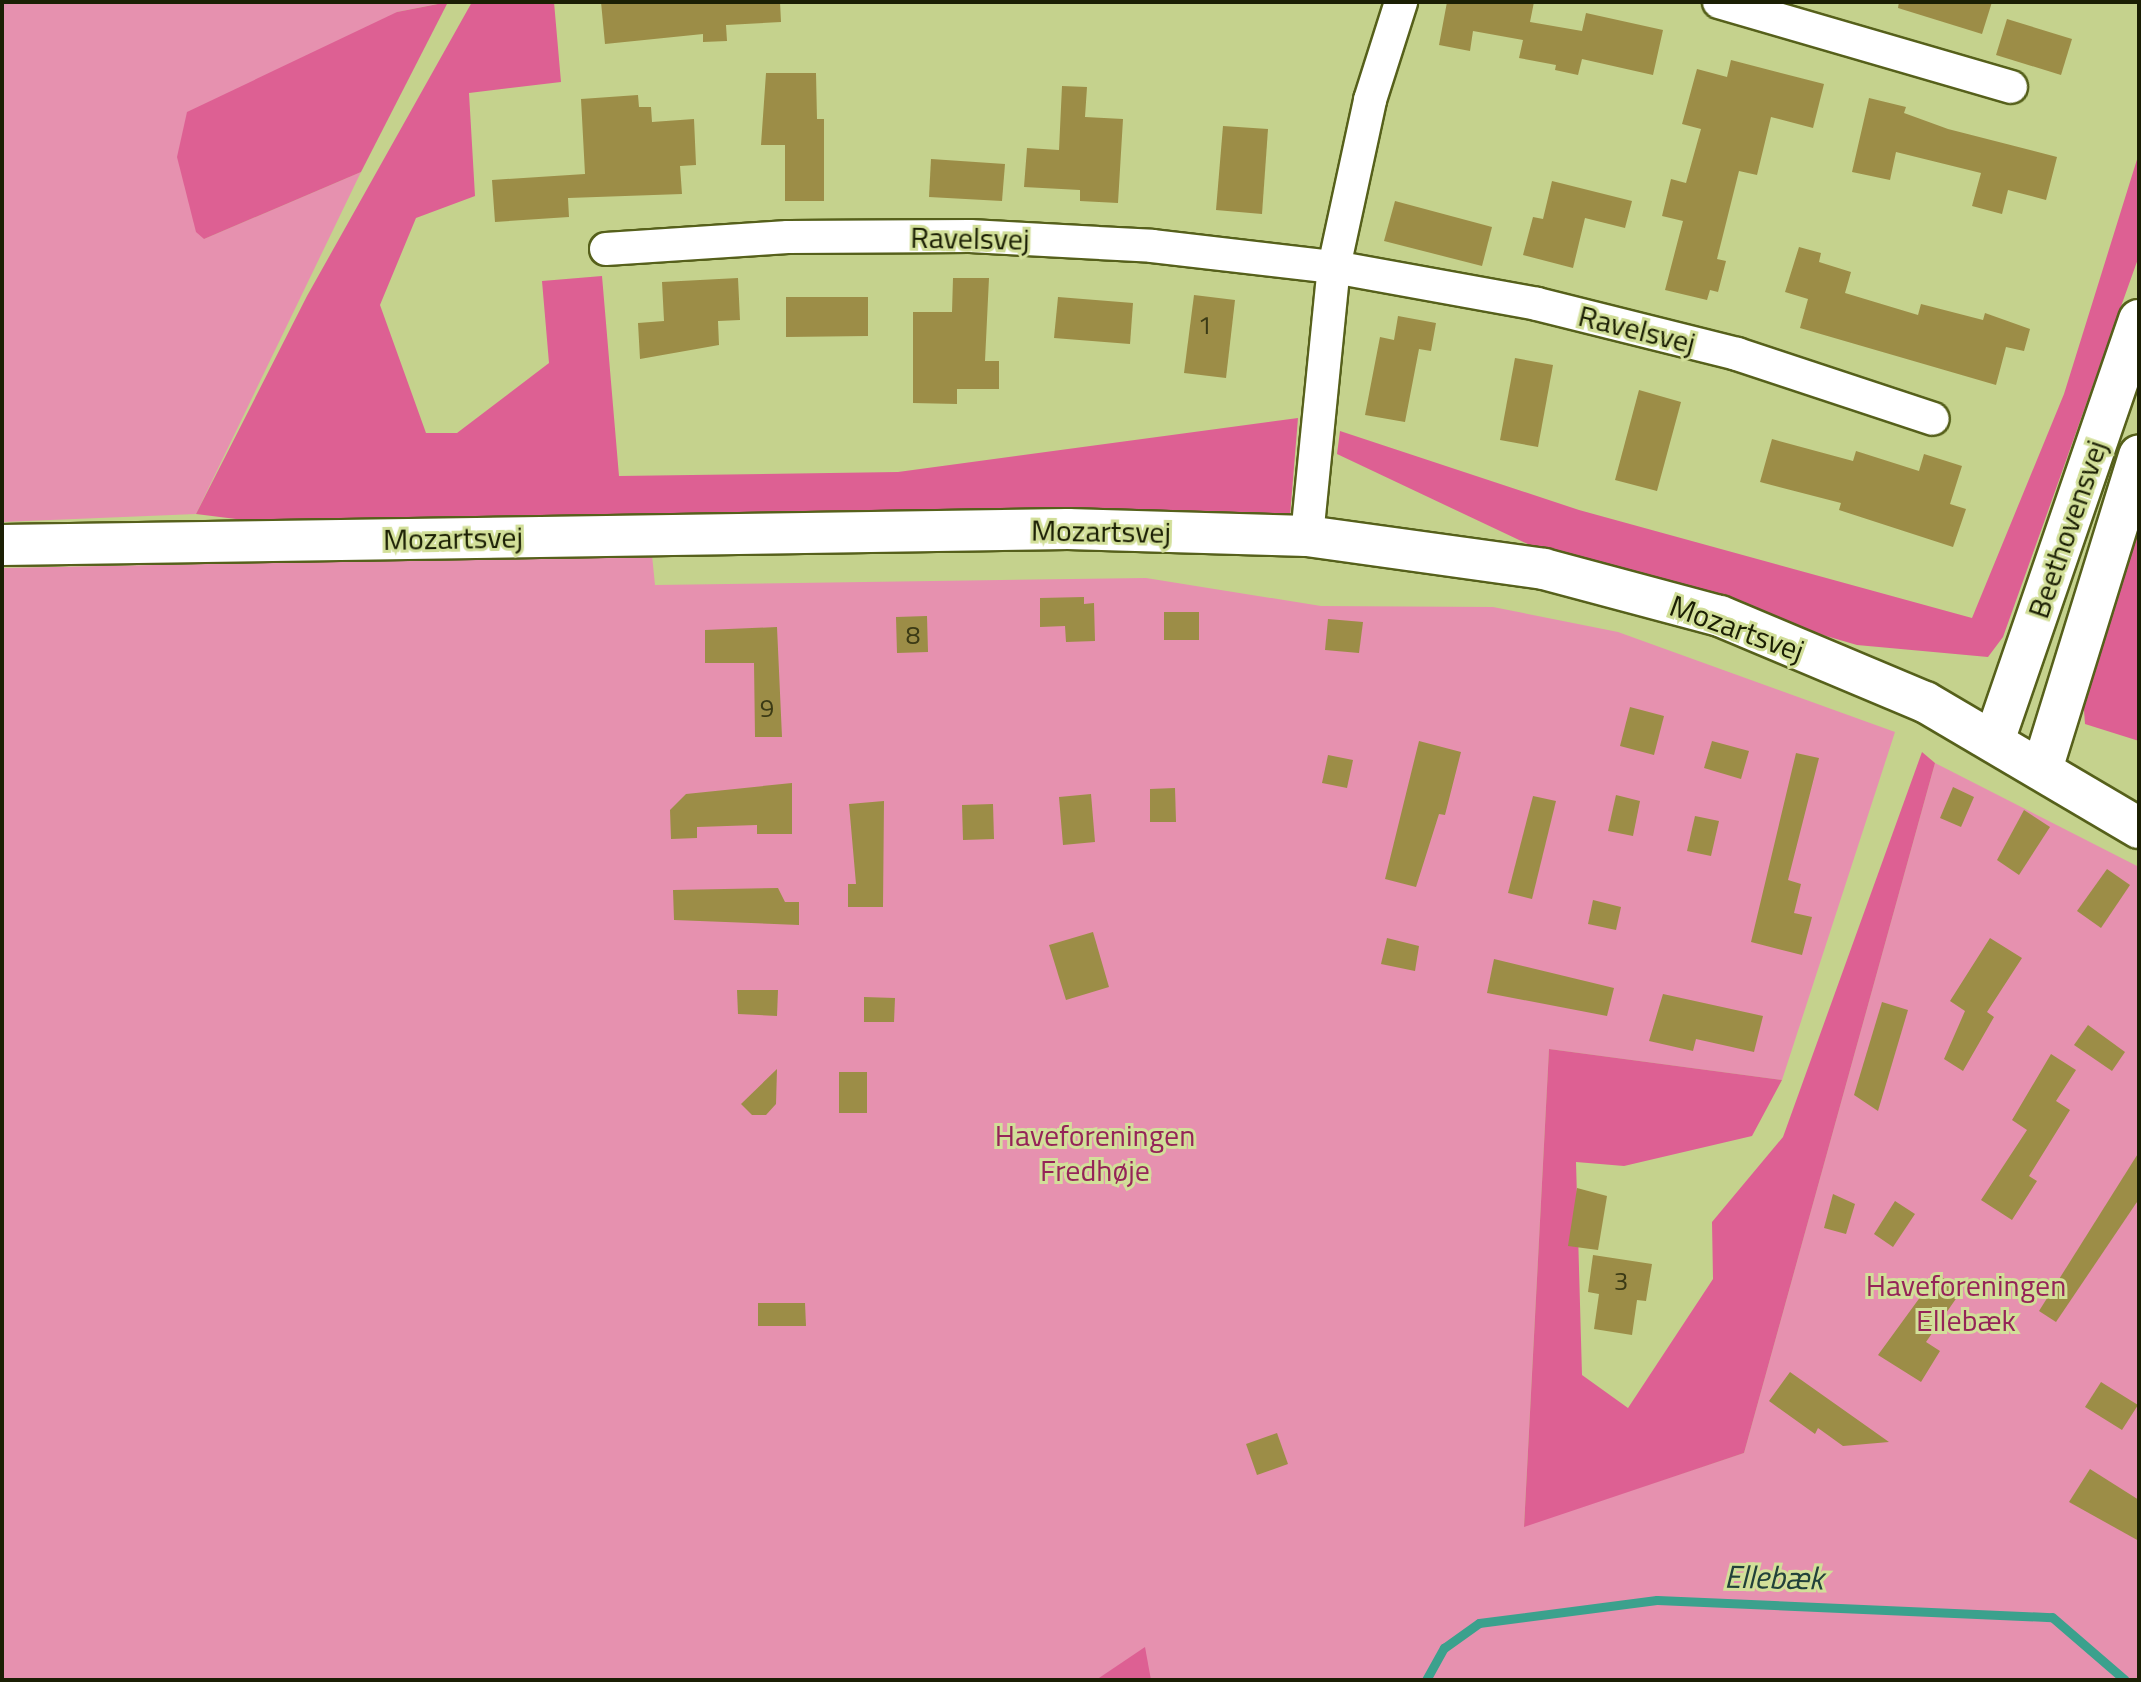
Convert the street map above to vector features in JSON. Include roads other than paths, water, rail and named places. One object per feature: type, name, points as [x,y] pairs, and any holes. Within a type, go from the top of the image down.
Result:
[{"type":"street","points":[[1307,536],[1334,267],[1370,100],[1401,2]]},
{"type":"street","points":[[1719,2],[2011,87]]},
{"type":"street","name":"Ravelsvej","points":[[606,249],[788,237],[970,236],[1152,246],[1334,267],[1552,307],[1737,354],[1933,419]]},
{"type":"street","name":"Beethovensvej","points":[[1995,738],[2139,320]]},
{"type":"street","name":"Beethovensvej","points":[[2043,766],[2139,455]]},
{"type":"street","name":"Mozartsvej","points":[[2,545],[1068,529],[1307,536],[1544,569],[1720,616],[1925,702],[2043,766],[2139,828]]},
{"type":"waterway","name":"Ellebæk","points":[[1426,1680],[1444,1648],[1479,1623],[1657,1600],[2052,1617],[2125,1680]]},
{"type":"park label","name":"Haveforeningen Fredhøje","points":[[1095,1152]]},
{"type":"park label","name":"Haveforeningen Ellebæk","points":[[1966,1302]]}]
